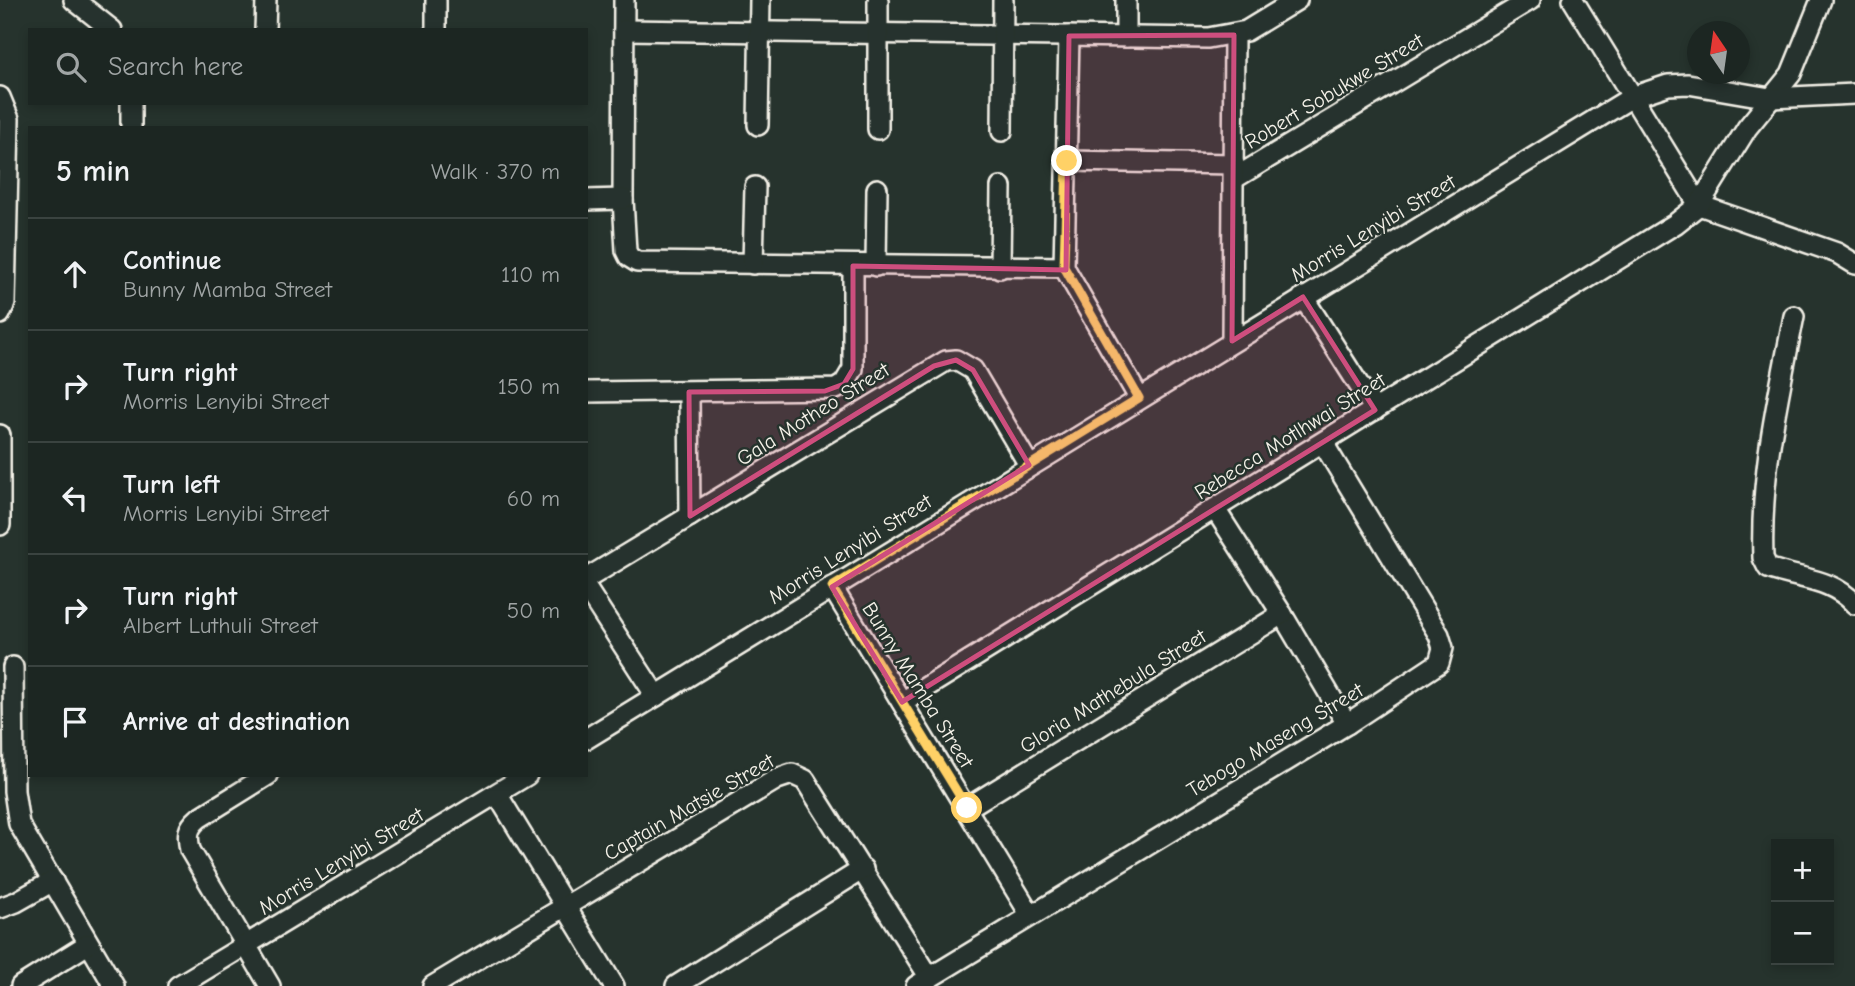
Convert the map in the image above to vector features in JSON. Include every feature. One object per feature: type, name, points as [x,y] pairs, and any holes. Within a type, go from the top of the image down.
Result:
[{"type":"street","points":[[74,0],[109,28]]},
{"type":"street","points":[[265,0],[265,28]]},
{"type":"street","points":[[436,0],[436,28]]},
{"type":"street","points":[[624,0],[623,199],[626,251],[629,257],[637,262],[1064,267]]},
{"type":"street","points":[[758,125],[760,0]]},
{"type":"street","points":[[877,129],[878,0]]},
{"type":"street","points":[[1002,131],[1003,0]]},
{"type":"street","points":[[1126,0],[1126,37]]},
{"type":"street","points":[[624,30],[1208,38],[1234,34],[1261,23],[1297,0]]},
{"type":"street","name":"Robert Sobukwe Street","points":[[1234,171],[1530,0]]},
{"type":"street","points":[[1573,0],[1699,205],[1803,240],[1837,253],[1855,264]]},
{"type":"street","points":[[1699,205],[1746,128],[1791,74],[1821,0]]},
{"type":"street","points":[[1232,341],[1234,34]]},
{"type":"street","points":[[1069,36],[1064,267],[1139,398]]},
{"type":"street","name":"Morris Lenyibi Street","points":[[588,738],[1632,97],[1668,85],[1688,84],[1770,98],[1855,94]]},
{"type":"street","points":[[0,97],[9,119],[3,202],[5,303],[0,314]]},
{"type":"street","points":[[131,105],[131,126]]},
{"type":"street","points":[[1067,161],[1234,171]]},
{"type":"street","points":[[753,264],[755,187]]},
{"type":"street","points":[[1000,187],[1000,268]]},
{"type":"street","points":[[876,266],[877,189]]},
{"type":"street","points":[[588,200],[623,199]]},
{"type":"street","name":"Rebecca Motlhwai Street","points":[[902,702],[1675,224],[1699,205]]},
{"type":"street","points":[[588,391],[825,391],[844,384],[853,369],[853,266]]},
{"type":"street","points":[[1303,297],[1375,410]]},
{"type":"street","points":[[1794,316],[1773,413],[1764,474],[1763,558],[1768,568],[1814,578],[1833,586],[1855,604]]},
{"type":"street","name":"Gala Motheo Street","points":[[588,578],[946,361],[956,360],[973,370],[1029,465]]},
{"type":"street","points":[[689,392],[690,516]]},
{"type":"street","points":[[0,435],[0,525]]},
{"type":"street","name":"Tebogo Maseng Street","points":[[923,982],[1030,914],[1347,724],[1434,668],[1442,656],[1442,642],[1322,443]]},
{"type":"street","points":[[1216,509],[1347,724]]},
{"type":"street","name":"Bunny Mamba Street","points":[[832,587],[1030,914]]},
{"type":"street","points":[[588,591],[656,696]]},
{"type":"street","name":"Gloria Mathebula Street","points":[[967,808],[1282,614]]},
{"type":"street","points":[[14,665],[7,791],[19,824],[114,986]]},
{"type":"street","name":"Captain Matsie Street","points":[[433,986],[564,905],[785,775],[805,780],[863,869],[923,982]]},
{"type":"street","points":[[265,777],[199,818],[188,832],[190,850],[270,986]]},
{"type":"street","name":"Morris Lenyibi Street","points":[[178,986],[524,777]]},
{"type":"street","points":[[496,794],[614,986]]},
{"type":"street","points":[[676,986],[863,869]]},
{"type":"street","points":[[0,908],[52,881]]},
{"type":"street","points":[[21,986],[88,944]]},
{"type":"highlighted area","points":[[1234,35],[1232,341],[1303,297],[1375,410],[902,702],[832,587],[1029,465],[973,370],[956,360],[934,366],[690,516],[689,392],[825,391],[844,384],[853,369],[853,266],[1066,270],[1069,36]]},
{"type":"route","points":[[967,808],[832,587],[1139,398],[1064,267],[1067,161]]}]
